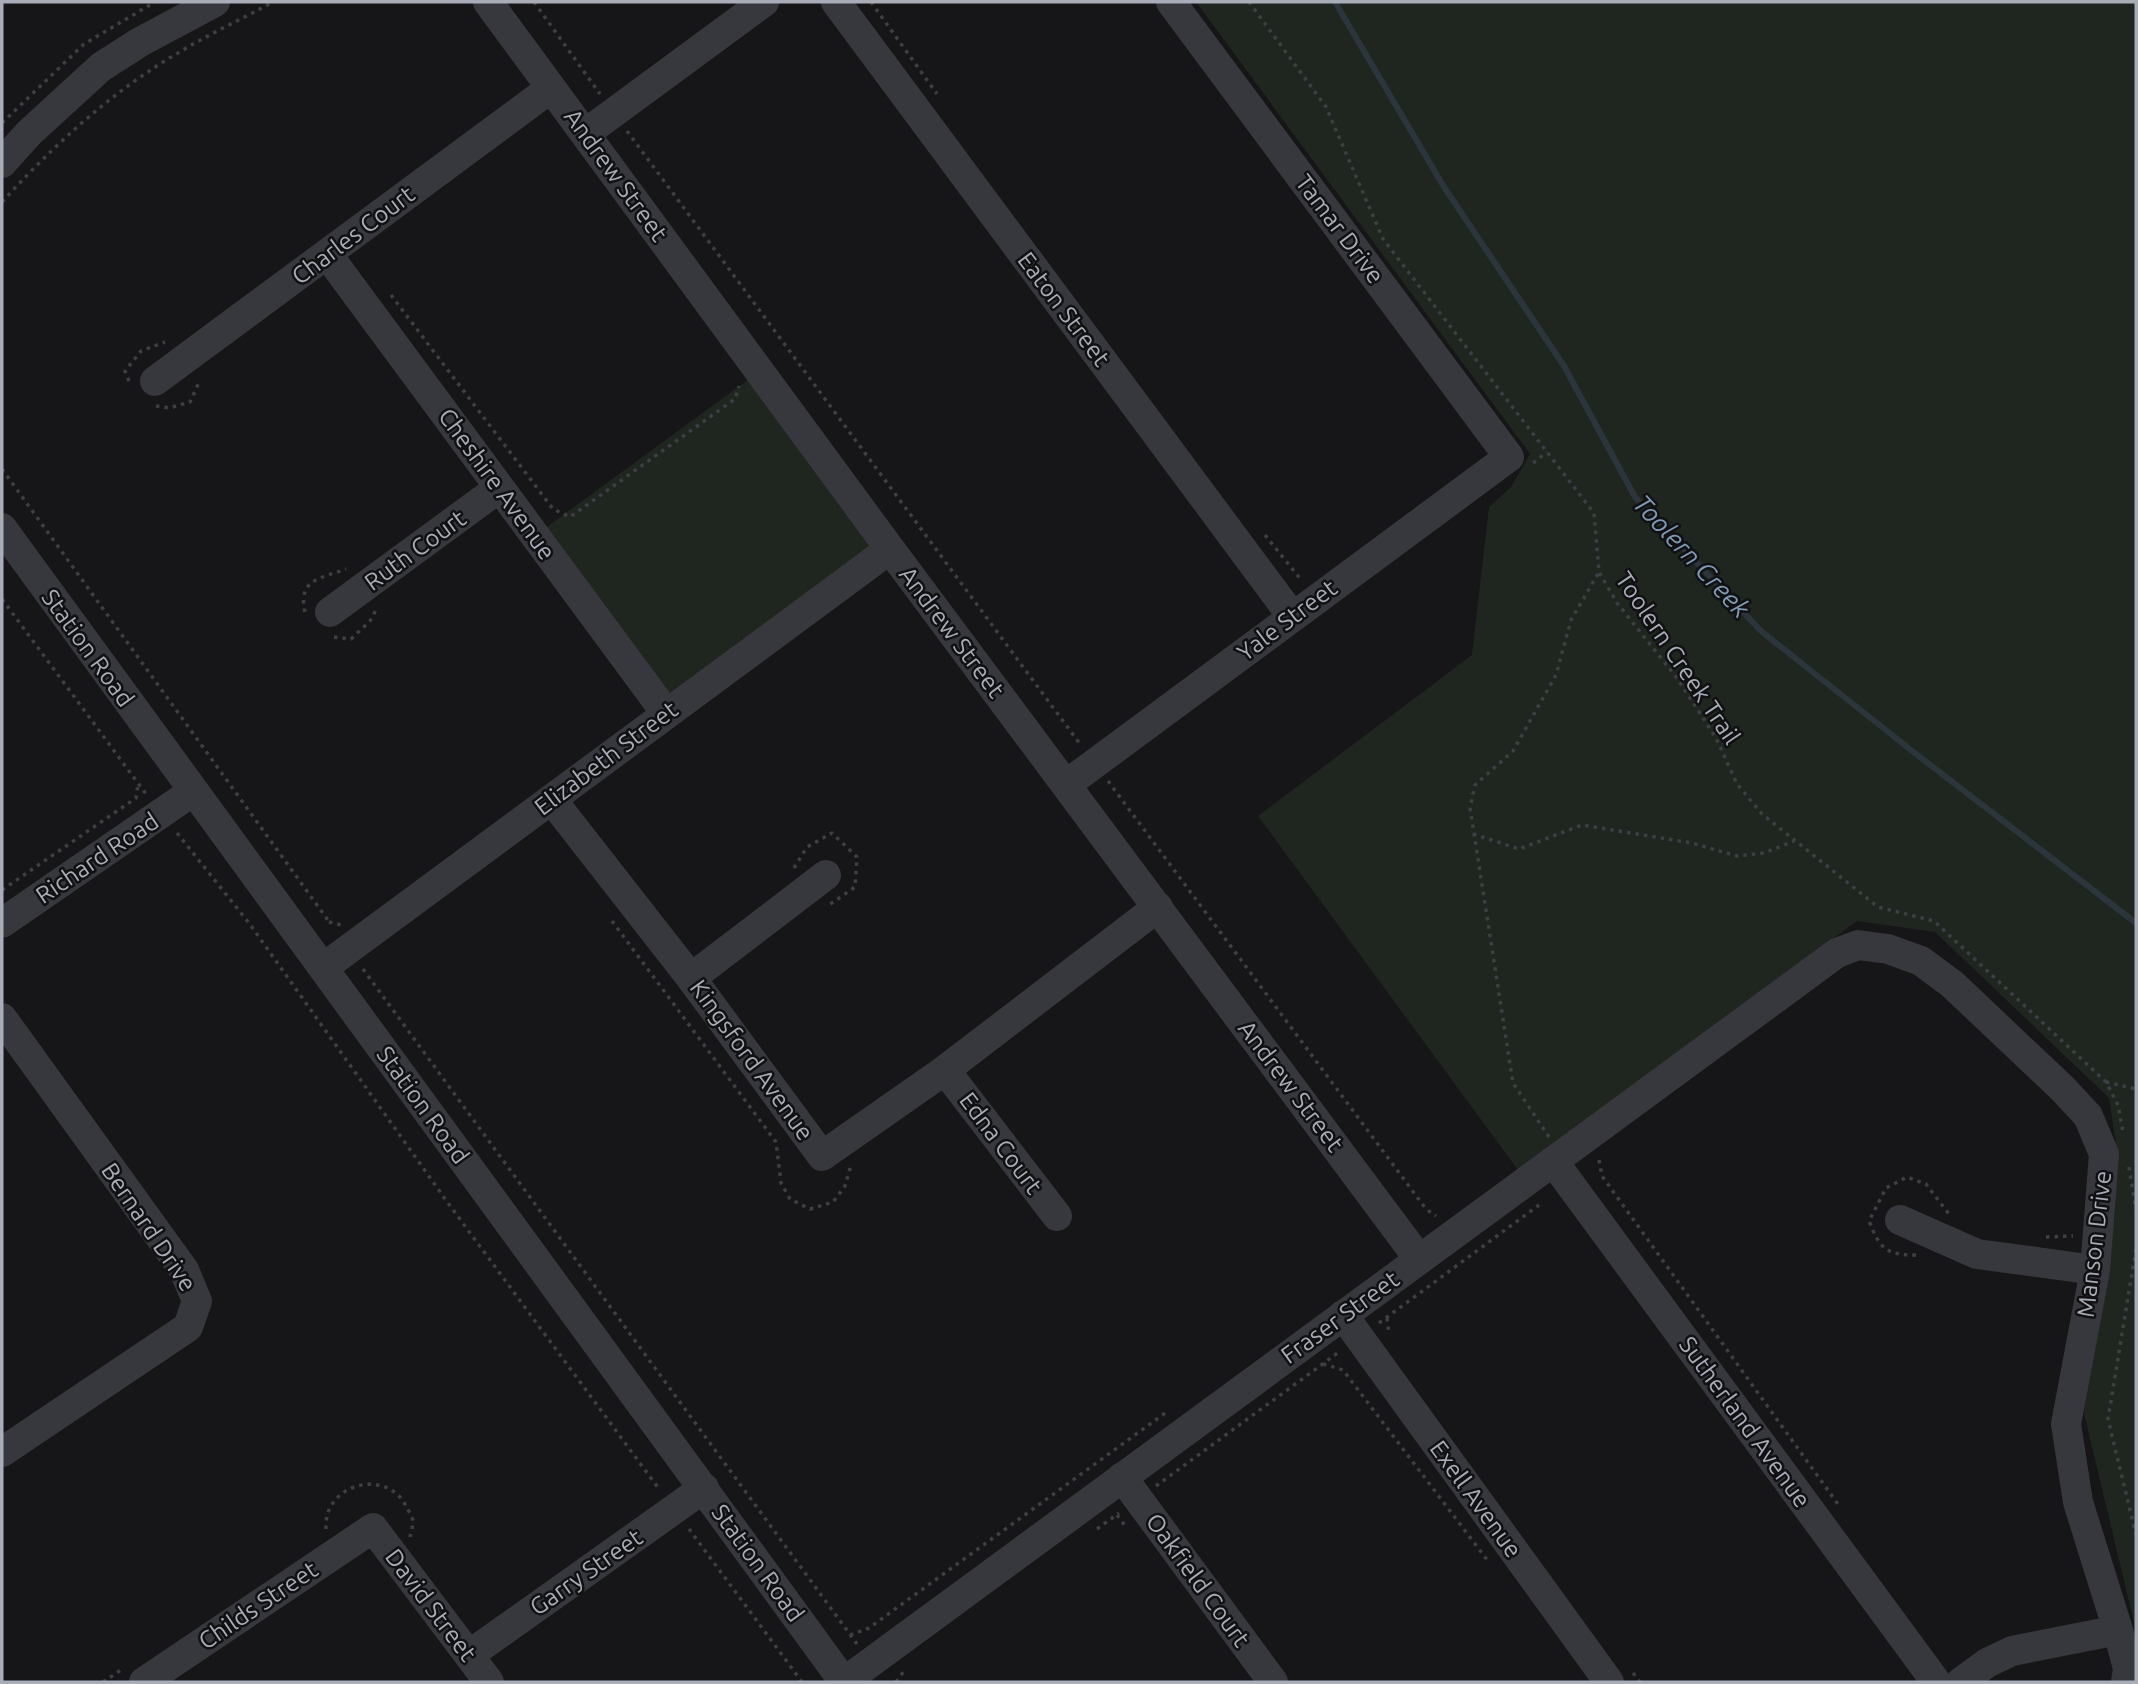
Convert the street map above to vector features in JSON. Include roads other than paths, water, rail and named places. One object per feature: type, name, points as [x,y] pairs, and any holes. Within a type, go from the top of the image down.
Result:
[{"type":"street","points":[[2,163],[29,133],[101,67],[140,42],[215,2]]},
{"type":"street","name":"Andrew Street","points":[[488,2],[890,549],[1419,1259]]},
{"type":"street","points":[[586,133],[764,2]]},
{"type":"street","name":"Eaton Street","points":[[836,2],[1287,610]]},
{"type":"street","name":"Tamar Drive","points":[[1171,2],[1509,457]]},
{"type":"street","name":"Charles Court","points":[[145,390],[551,88]]},
{"type":"street","name":"Cheshire Avenue","points":[[327,254],[666,713]]},
{"type":"street","name":"Yale Street","points":[[1067,784],[1087,750],[1509,457]]},
{"type":"street","name":"Ruth Court","points":[[321,622],[499,488]]},
{"type":"street","name":"Station Road","points":[[2,528],[192,792],[844,1682]]},
{"type":"street","name":"Elizabeth Street","points":[[323,968],[890,549]]},
{"type":"street","name":"Richard Road","points":[[2,923],[192,792]]},
{"type":"street","name":"Kingsford Avenue","points":[[552,800],[691,978],[822,1156],[945,1070],[1158,906]]},
{"type":"street","points":[[691,978],[826,875]]},
{"type":"street","name":"Manson Drive","points":[[1837,953],[1858,945],[1888,949],[1921,961],[1952,984],[2063,1088],[2088,1116],[2104,1154],[2095,1270],[2066,1424],[2078,1502],[2118,1630],[2128,1669],[2126,1682]]},
{"type":"street","name":"Fraser Street","points":[[844,1682],[1837,953]]},
{"type":"street","name":"Bernard Drive","points":[[2,1018],[184,1270],[197,1301],[188,1327],[2,1452]]},
{"type":"street","name":"Edna Court","points":[[945,1070],[1057,1216]]},
{"type":"street","name":"Sutherland Avenue","points":[[1557,1158],[1936,1682]]},
{"type":"street","points":[[1900,1220],[1977,1254],[2095,1270]]},
{"type":"street","name":"Exell Avenue","points":[[1343,1315],[1609,1682]]},
{"type":"street","name":"Oakfield Court","points":[[1122,1477],[1273,1682]]},
{"type":"street","name":"Garry Street","points":[[469,1655],[704,1488]]},
{"type":"street","name":"David Street","points":[[373,1528],[489,1682]]},
{"type":"street","name":"Childs Street","points":[[144,1682],[373,1528]]},
{"type":"street","points":[[1961,1682],[1987,1663],[2012,1651],[2118,1630]]},
{"type":"waterway","name":"Toolern Creek","points":[[1335,2],[1444,187],[1564,366],[1635,497],[1761,631],[2136,923]]}]
